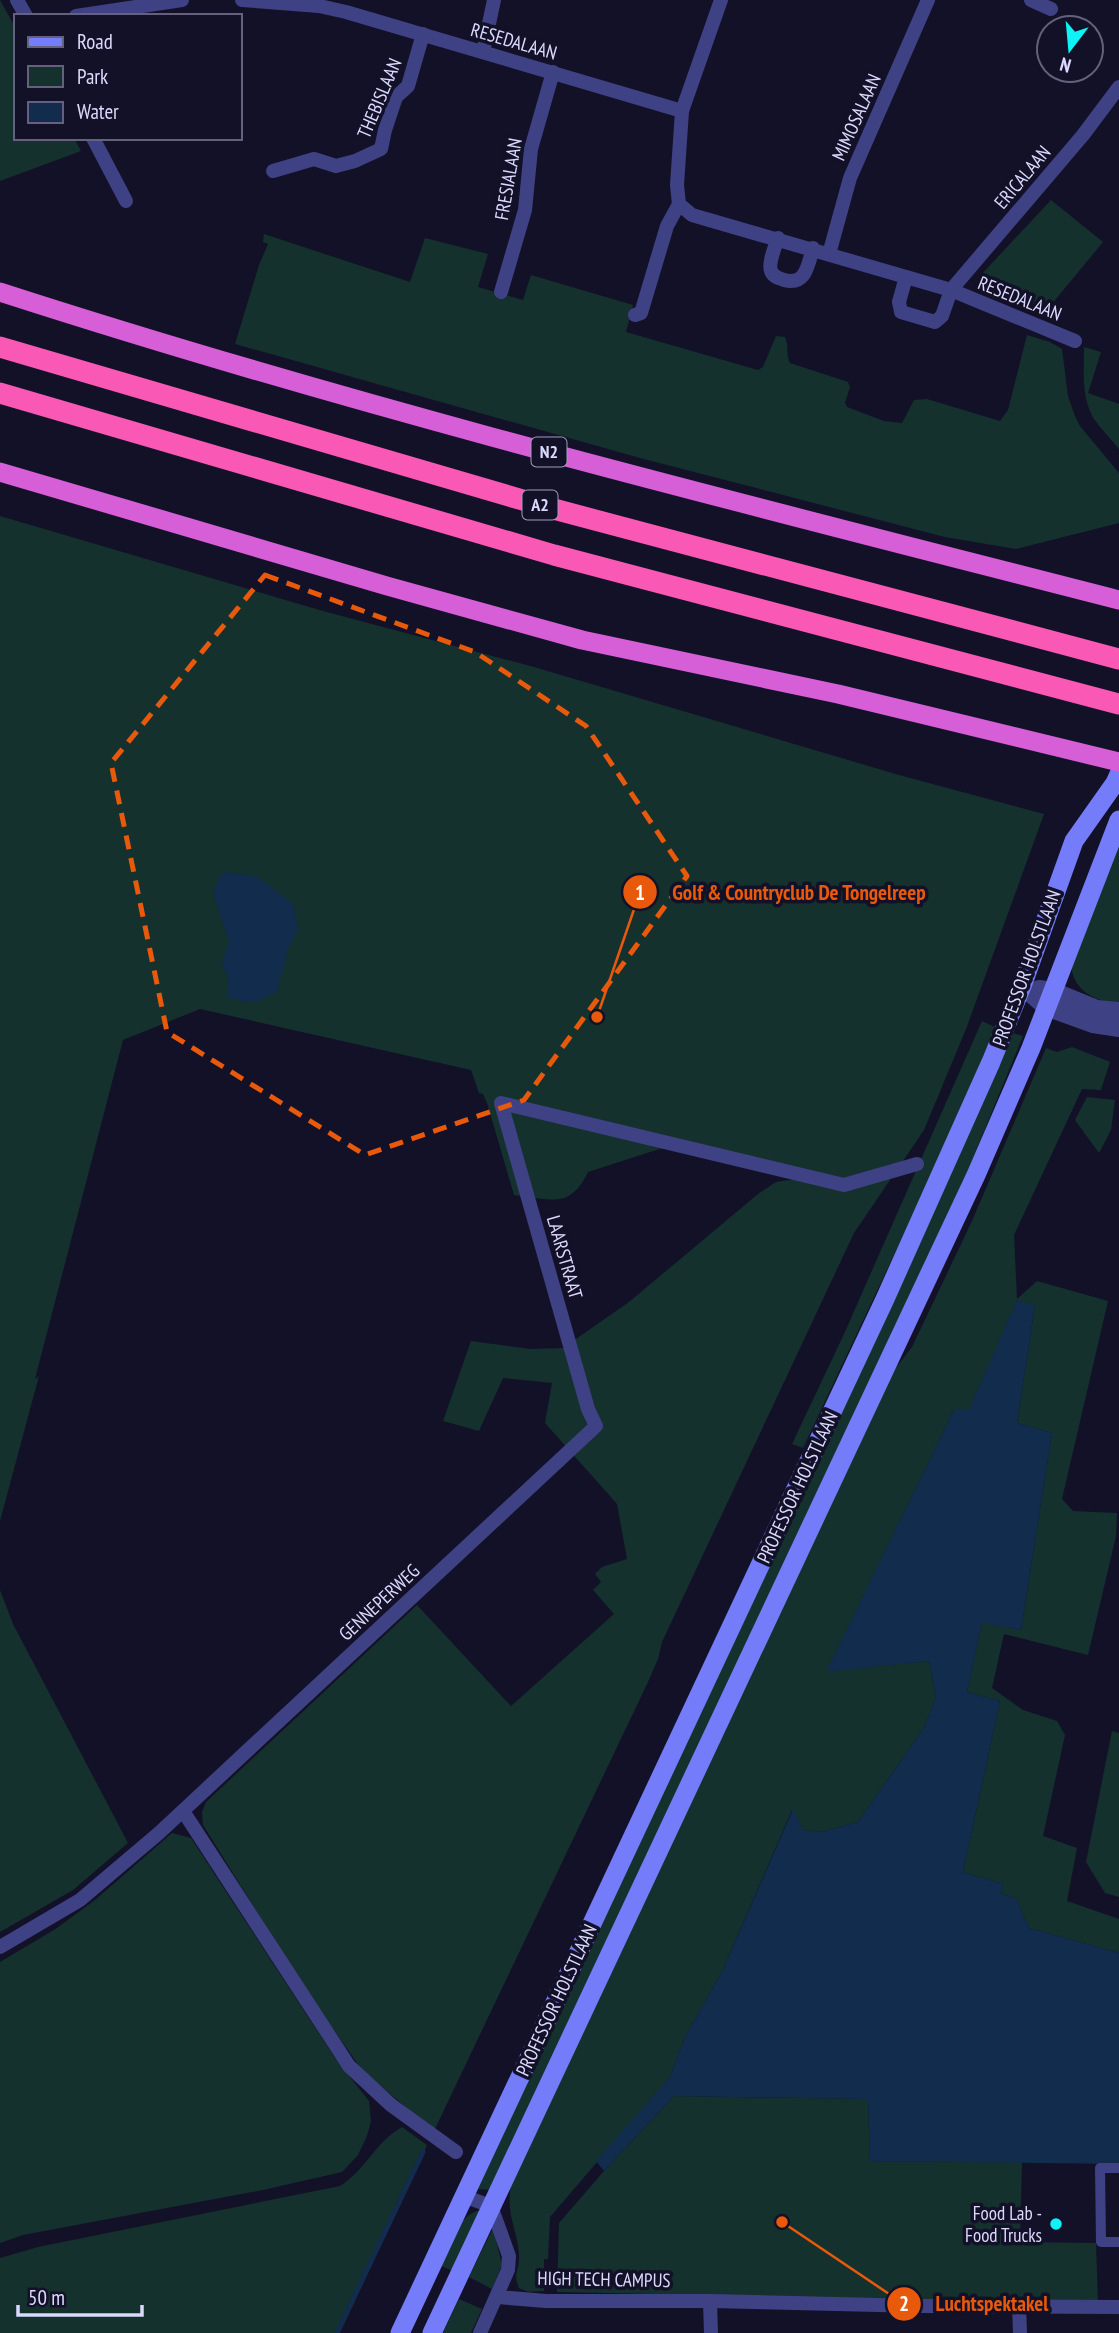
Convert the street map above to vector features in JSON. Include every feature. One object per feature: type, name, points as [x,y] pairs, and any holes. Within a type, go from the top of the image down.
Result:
[{"type":"highway","name":"N2","points":[[0,292],[197,354],[385,407],[1111,598]]},
{"type":"highway","name":"A2","points":[[0,347],[550,508],[1119,659]]},
{"type":"highway","name":"A2","points":[[0,393],[554,555],[1119,704]]},
{"type":"highway","points":[[0,472],[387,586],[582,640],[838,694],[1119,762]]},
{"type":"main road","name":"PROFESSOR HOLSTLAAN","points":[[400,2333],[885,1299],[1022,986],[1074,841],[1119,774]]},
{"type":"main road","name":"PROFESSOR HOLSTLAAN","points":[[432,2333],[976,1175],[1050,999],[1119,820]]},
{"type":"street","points":[[89,14],[182,0]]},
{"type":"street","name":"RESEDALAAN","points":[[242,0],[347,6],[423,34],[682,111]]},
{"type":"street","points":[[483,52],[494,0]]},
{"type":"street","points":[[635,315],[641,313],[667,226],[679,204],[677,185],[682,111],[721,0]]},
{"type":"street","name":"MIMOSALAAN","points":[[829,254],[850,178],[928,0]]},
{"type":"street","points":[[1031,0],[1051,9]]},
{"type":"street","name":"THEBISLAAN","points":[[273,172],[314,159],[336,166],[381,149],[396,97],[408,86],[423,34]]},
{"type":"street","name":"FRESIALAAN","points":[[501,292],[525,210],[531,149],[553,72]]},
{"type":"street","name":"ERICALAAN","points":[[951,290],[1083,135],[1119,87]]},
{"type":"street","points":[[94,140],[126,201]]},
{"type":"street","name":"RESEDALAAN","points":[[679,204],[692,215],[951,290],[1075,341]]},
{"type":"street","points":[[778,238],[770,266],[771,272],[775,277],[792,282],[804,277],[813,248]]},
{"type":"street","name":"RESEDALAAN","points":[[906,277],[899,302],[901,312],[935,322],[942,316],[951,290]]},
{"type":"street","points":[[1022,986],[1093,1024],[1119,1028]]},
{"type":"street","points":[[1050,999],[1119,1011]]},
{"type":"street","name":"LAARSTRAAT","points":[[593,1421],[501,1103],[844,1185],[917,1164]]},
{"type":"street","name":"GENNEPERWEG","points":[[0,1947],[80,1900],[183,1811],[596,1426],[593,1421]]},
{"type":"street","points":[[183,1811],[349,2066],[391,2105],[456,2151]]},
{"type":"street","points":[[1119,2168],[1100,2168],[1101,2242],[1119,2242]]},
{"type":"street","points":[[463,2196],[491,2206],[509,2256],[508,2270],[481,2333]]},
{"type":"street","name":"HIGH TECH CAMPUS","points":[[497,2297],[547,2301],[1119,2307]]},
{"type":"street","points":[[710,2301],[711,2333]]},
{"type":"street","points":[[1019,2306],[1020,2333]]},
{"type":"highlighted area","points":[[265,575],[475,652],[586,726],[687,876],[524,1100],[365,1155],[167,1032],[111,763]]},
{"type":"green space","points":[[0,0],[14,25],[14,140],[75,140],[81,151],[0,181]]},
{"type":"green space","points":[[1051,200],[1103,242],[1042,316],[976,286],[979,277]]},
{"type":"green space","points":[[264,234],[410,282],[425,238],[488,254],[478,287],[523,300],[531,275],[633,305],[626,332],[758,370],[763,367],[776,336],[785,337],[790,363],[848,382],[850,387],[845,403],[847,407],[884,421],[902,423],[914,400],[927,399],[1000,421],[1008,410],[1027,335],[1050,342],[1062,349],[1068,396],[1080,426],[1119,473],[1119,523],[1016,549],[945,537],[640,458],[235,344],[268,244],[263,242]]},
{"type":"green space","points":[[1084,347],[1101,352],[1088,393],[1119,404],[1119,449],[1090,411],[1084,384]]},
{"type":"green space","points":[[0,516],[323,611],[534,667],[899,775],[1044,814],[966,1029],[924,1130],[854,1233],[662,1642],[648,1682],[434,2131],[362,2070],[303,1986],[203,1825],[202,1812],[206,1802],[417,1605],[511,1706],[614,1614],[593,1590],[601,1582],[595,1574],[602,1567],[627,1559],[617,1504],[545,1423],[552,1383],[503,1378],[479,1431],[443,1421],[471,1341],[531,1349],[563,1348],[629,1302],[776,1182],[823,1175],[684,1141],[588,1172],[574,1192],[566,1197],[548,1199],[514,1195],[487,1103],[483,1094],[479,1093],[471,1070],[200,1009],[123,1040],[0,1521]]},
{"type":"green space","points":[[1119,832],[1119,1003],[1101,1000],[1086,993],[1075,980],[1071,963]]},
{"type":"green space","points":[[982,1021],[995,1027],[952,1132],[803,1448],[792,1444],[844,1334]]},
{"type":"green space","points":[[1013,1033],[1023,1036],[968,1170],[925,1263],[491,2190],[478,2189]]},
{"type":"green space","points":[[1072,1047],[1110,1062],[1101,1090],[1082,1089],[1014,1235],[1017,1299],[1037,1281],[1108,1301],[1062,1499],[1073,1511],[1117,1513],[1116,1536],[1088,1655],[1004,1634],[992,1688],[1023,1710],[1057,1721],[1065,1735],[1043,1836],[1077,1848],[1067,1901],[1119,1919],[1119,1953],[1029,1928],[1016,1898],[1001,1894],[1003,1884],[963,1872],[1000,1701],[967,1692],[982,1622],[1021,1630],[1052,1433],[1017,1423],[1035,1305],[969,1410],[954,1410],[827,1671],[929,1661],[936,1697],[924,1728],[858,1822],[822,1832],[803,1830],[792,1810],[722,1972],[685,2037],[670,2077],[550,2217],[548,2259],[544,2259],[544,2291],[528,2292],[519,2288],[516,2279],[519,2251],[511,2216],[511,2185],[888,1378],[912,1347],[972,1221],[1046,1048],[1057,1052]]},
{"type":"green space","points":[[1087,1097],[1115,1100],[1111,1130],[1099,1153],[1075,1120]]},
{"type":"green space","points":[[0,1590],[13,1624],[128,1843],[73,1890],[0,1932]]},
{"type":"green space","points":[[1112,1731],[1119,1733],[1119,1897],[1105,1893],[1086,1862]]},
{"type":"green space","points":[[172,1833],[191,1838],[335,2058],[369,2101],[371,2121],[367,2136],[358,2155],[342,2172],[263,2190],[23,2235],[0,2243],[0,1962],[57,1928],[95,1900]]},
{"type":"green space","points":[[674,2096],[868,2099],[870,2161],[1022,2162],[1020,2242],[1096,2243],[1098,2303],[557,2292],[559,2223]]},
{"type":"green space","points":[[402,2127],[427,2145],[340,2333],[0,2333],[0,2258],[38,2247],[340,2186],[357,2172],[385,2140]]},
{"type":"green space","points":[[481,2210],[453,2271],[441,2266],[460,2224]]},
{"type":"green space","points":[[493,2228],[502,2265],[492,2289],[469,2277]]},
{"type":"green space","points":[[459,2299],[482,2309],[471,2333],[443,2333]]},
{"type":"water","points":[[223,872],[256,876],[293,904],[298,929],[289,947],[277,991],[258,1000],[248,1002],[227,997],[229,980],[222,963],[229,942],[213,892]]},
{"type":"water","points":[[1017,1300],[1035,1305],[1017,1423],[1052,1433],[1021,1630],[982,1623],[967,1692],[1000,1701],[963,1872],[1003,1884],[1001,1894],[1016,1898],[1029,1928],[1119,1953],[1119,2164],[870,2161],[868,2099],[674,2096],[604,2171],[596,2161],[670,2077],[685,2037],[722,1972],[793,1809],[803,1830],[822,1832],[858,1822],[924,1728],[936,1697],[929,1661],[826,1672],[954,1410],[969,1410]]},
{"type":"waterway","points":[[337,2333],[423,2152]]},
{"type":"place","name":"Golf & Countryclub De Tongelreep","points":[[597,1017]]},
{"type":"place","name":"Luchtspektakel","points":[[782,2222]]},
{"type":"place","name":"Food Lab - Food Trucks","points":[[1056,2224]]}]
